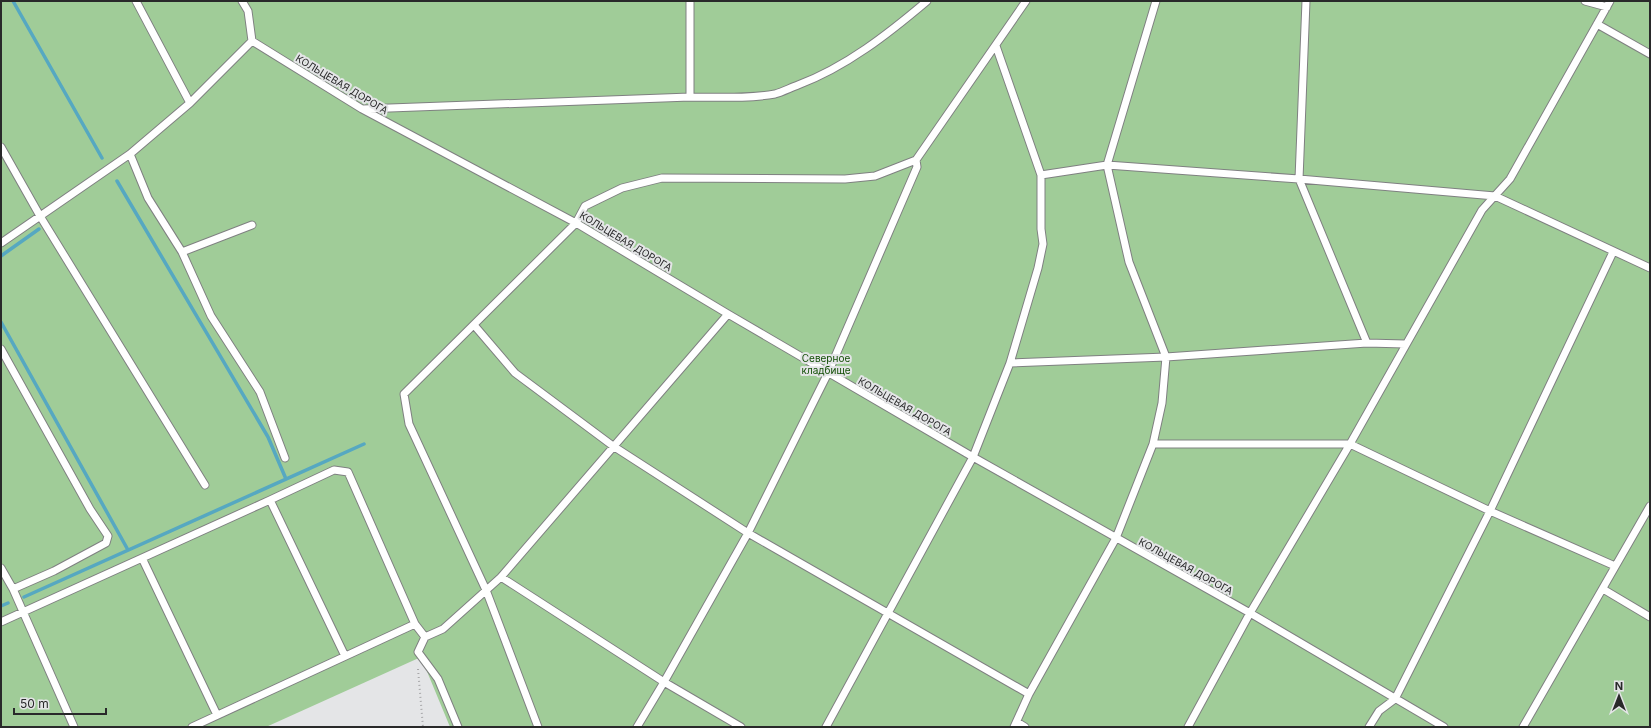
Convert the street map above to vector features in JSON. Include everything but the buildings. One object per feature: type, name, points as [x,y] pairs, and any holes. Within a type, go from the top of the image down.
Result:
[{"type":"lane","points":[[136,1],[190,103]]},
{"type":"lane","points":[[1,243],[130,154],[190,103],[252,41],[248,11],[242,1]]},
{"type":"lane","points":[[690,1],[690,97]]},
{"type":"lane","points":[[362,109],[690,97],[741,98],[776,94],[810,80],[852,58],[885,36],[927,1]]},
{"type":"lane","points":[[538,727],[486,590],[409,424],[404,394],[576,223],[585,206],[622,188],[662,178],[844,179],[875,176],[916,160],[1026,1]]},
{"type":"lane","points":[[1025,727],[1015,724],[1116,538],[1153,444],[1162,402],[1166,357],[1129,262],[1107,165],[1156,1]]},
{"type":"lane","points":[[1306,1],[1299,179],[1367,343]]},
{"type":"lane","points":[[1188,727],[1250,613],[1350,444],[1482,210],[1510,178],[1608,4],[1585,1]]},
{"type":"lane","points":[[1597,24],[1650,54]]},
{"type":"lane","name":"КОЛЬЦЕВАЯ ДОРОГА","points":[[252,41],[362,109],[576,223],[828,373],[973,457],[1250,613],[1444,727]]},
{"type":"lane","points":[[826,727],[973,457],[1010,363],[1038,268],[1043,244],[1042,175],[996,46]]},
{"type":"lane","points":[[1,147],[40,216],[205,485]]},
{"type":"lane","points":[[130,154],[148,198],[182,252],[211,316],[260,392],[285,458]]},
{"type":"lane","points":[[637,727],[748,533],[828,373],[917,167],[916,160]]},
{"type":"lane","points":[[1042,175],[1107,165],[1299,179],[1495,196],[1650,268]]},
{"type":"lane","points":[[182,252],[252,225]]},
{"type":"lane","points":[[1369,727],[1379,711],[1395,699],[1490,512],[1613,252]]},
{"type":"lane","points":[[458,727],[438,680],[418,652],[425,637],[443,629],[501,577],[728,314]]},
{"type":"lane","points":[[474,325],[515,373],[613,446],[748,533],[1030,694]]},
{"type":"lane","points":[[1010,363],[1166,357],[1367,343],[1406,344]]},
{"type":"lane","points":[[1,349],[90,509],[108,536],[106,544],[54,571],[13,589]]},
{"type":"lane","points":[[1153,444],[1350,444],[1490,512],[1615,566]]},
{"type":"lane","points":[[1,622],[334,470],[348,472],[415,624],[425,637]]},
{"type":"lane","points":[[270,500],[344,656]]},
{"type":"lane","points":[[1523,727],[1650,506]]},
{"type":"lane","points":[[142,558],[218,715]]},
{"type":"lane","points":[[1,568],[13,589],[74,727]]},
{"type":"lane","points":[[501,577],[664,682],[741,727]]},
{"type":"lane","points":[[1603,589],[1650,617]]},
{"type":"lane","points":[[192,727],[415,624]]},
{"type":"path","points":[[418,652],[418,675],[423,727]]},
{"type":"green space","name":"Северное кладбище","points":[[1,1],[1650,1],[1650,727],[450,727],[421,657],[266,727],[1,727]]},
{"type":"waterway","points":[[13,1],[102,158]]},
{"type":"waterway","points":[[117,181],[268,437],[286,479]]},
{"type":"waterway","points":[[1,256],[39,229]]},
{"type":"waterway","points":[[1,322],[128,550]]},
{"type":"waterway","points":[[24,597],[364,444]]},
{"type":"waterway","points":[[1,606],[8,603]]}]
